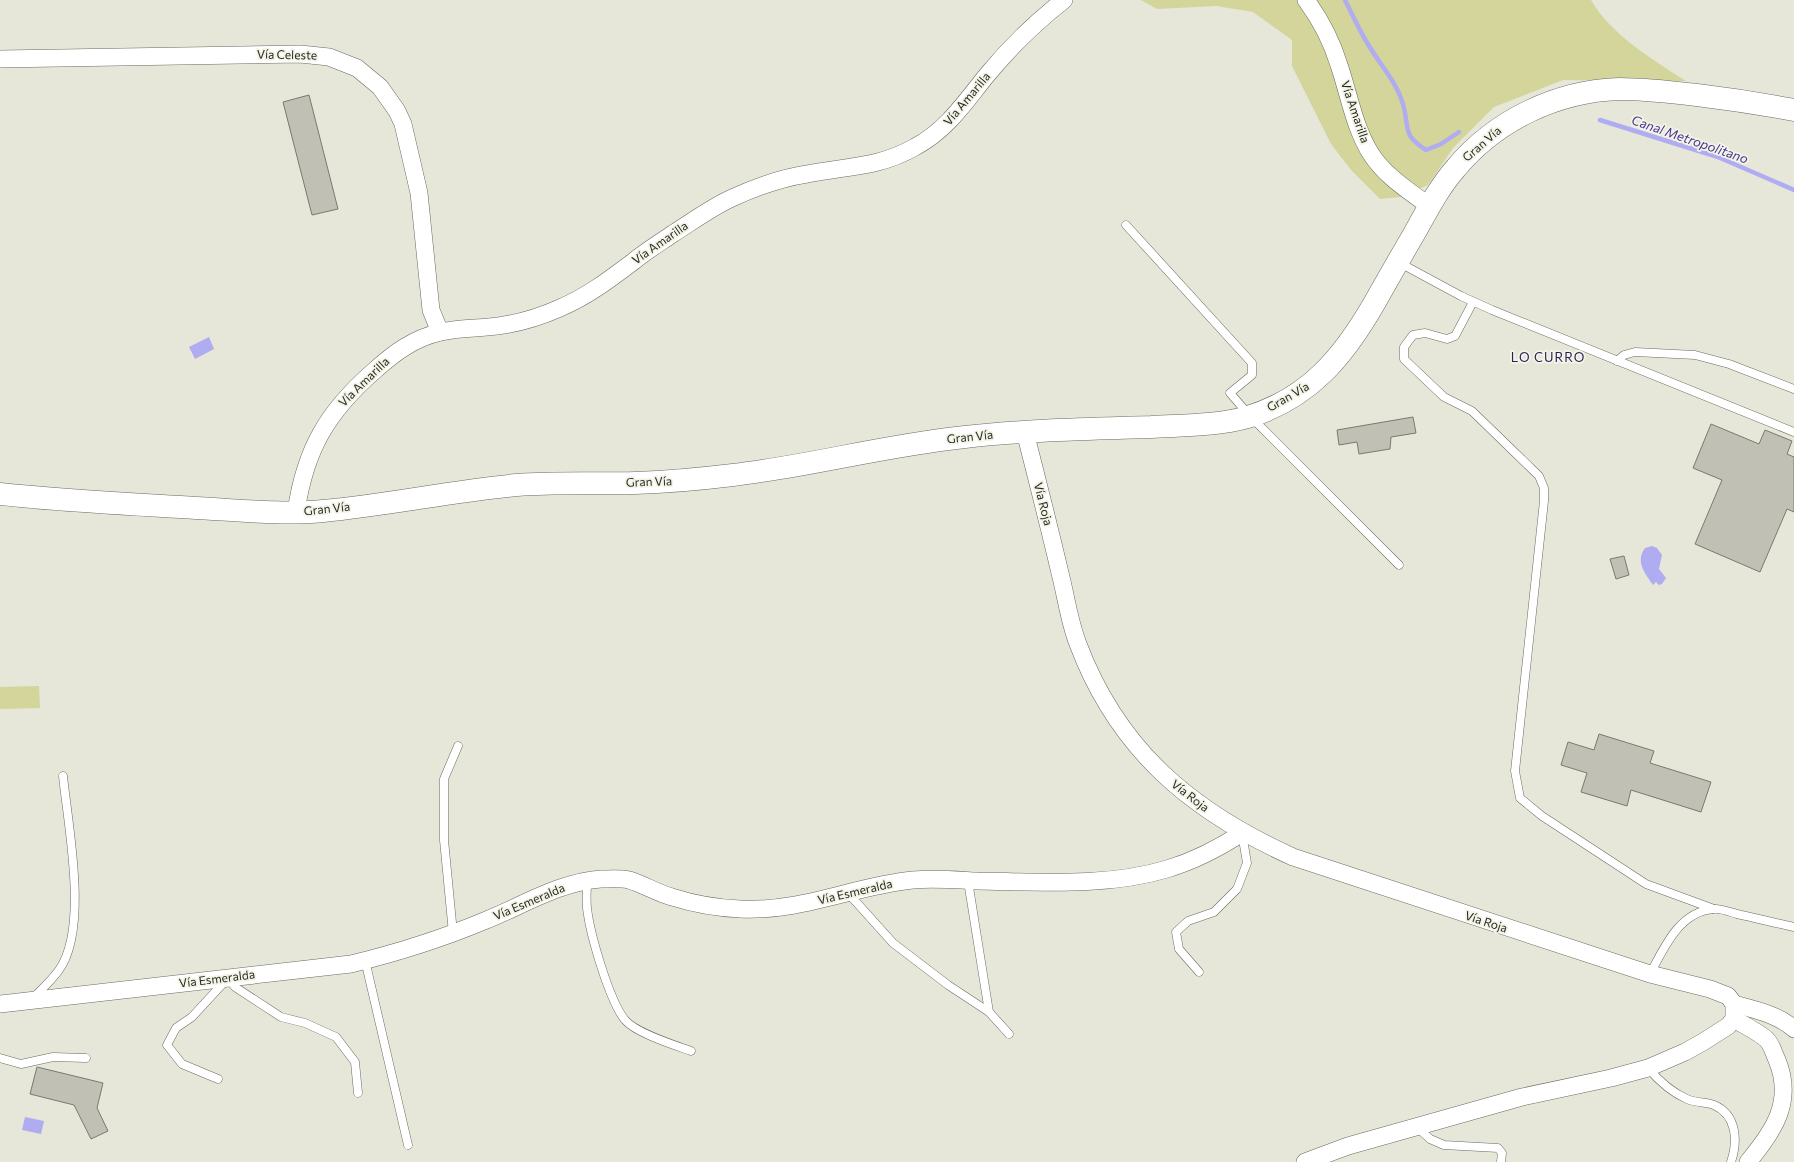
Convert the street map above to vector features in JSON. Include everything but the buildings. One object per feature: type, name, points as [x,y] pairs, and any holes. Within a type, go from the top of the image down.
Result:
[{"type":"main road","name":"Gran Vía","points":[[0,494],[132,505],[296,512],[323,511],[518,485],[639,483],[698,479],[781,468],[896,446],[966,436],[1025,432],[1200,425],[1222,422],[1250,416],[1268,410],[1291,398],[1318,379],[1332,365],[1356,334],[1429,206],[1453,170],[1481,142],[1497,130],[1533,109],[1571,96],[1593,91],[1619,89],[1650,90],[1730,99],[1794,110]]},
{"type":"street","name":"Vía Amarilla","points":[[296,512],[304,474],[317,439],[337,408],[361,382],[398,350],[411,342],[440,332],[503,325],[548,313],[580,299],[600,287],[642,255],[708,211],[731,198],[756,188],[804,174],[875,164],[902,154],[917,146],[946,125],[960,111],[1004,56],[1036,24],[1064,0]]},
{"type":"street","name":"Vía Amarilla","points":[[1306,0],[1317,17],[1339,63],[1358,128],[1370,153],[1386,173],[1429,206]]},
{"type":"street","name":"Vía Celeste","points":[[0,59],[300,54],[329,57],[357,68],[369,77],[390,98],[403,124],[419,193],[431,310],[440,332]]},
{"type":"street","name":"Vía Roja","points":[[1025,432],[1077,643],[1102,698],[1128,738],[1154,765],[1192,799],[1242,833],[1292,857],[1650,974],[1710,989],[1728,996],[1734,1011],[1767,1040],[1780,1067],[1783,1079],[1783,1103],[1775,1127],[1748,1162]]},
{"type":"street","name":"Vía Esmeralda","points":[[0,1004],[351,964],[453,934],[484,922],[557,888],[601,879],[629,880],[650,890],[695,903],[741,909],[789,907],[885,884],[915,880],[1075,881],[1122,879],[1145,875],[1190,861],[1242,833]]},
{"type":"street","points":[[1305,1162],[1348,1146],[1522,1097],[1611,1078],[1648,1068],[1685,1052],[1728,1026],[1734,1011],[1768,1013],[1783,1019],[1794,1029]]},
{"type":"lane","points":[[1126,225],[1252,363],[1252,375],[1230,392],[1250,416],[1399,565]]},
{"type":"lane","points":[[1398,261],[1473,302],[1794,432]]},
{"type":"lane","points":[[1473,302],[1456,336],[1447,339],[1425,333],[1413,335],[1404,347],[1404,359],[1444,397],[1472,411],[1539,476],[1544,488],[1544,501],[1515,771],[1520,798],[1542,816],[1646,884],[1714,909],[1794,927]]},
{"type":"lane","points":[[1617,361],[1624,355],[1635,352],[1696,355],[1729,364],[1794,390]]},
{"type":"lane","points":[[453,934],[444,840],[444,779],[458,746]]},
{"type":"lane","points":[[30,1001],[60,969],[71,942],[76,892],[63,776]]},
{"type":"lane","points":[[1199,972],[1179,949],[1176,932],[1188,921],[1214,912],[1237,889],[1247,863],[1242,833]]},
{"type":"lane","points":[[968,880],[988,1012]]},
{"type":"lane","points":[[587,881],[587,907],[597,951],[612,996],[626,1020],[649,1035],[691,1051]]},
{"type":"lane","points":[[848,893],[893,943],[948,985],[988,1012],[1008,1034]]},
{"type":"lane","points":[[1650,974],[1676,930],[1698,912],[1714,909]]},
{"type":"lane","points":[[365,960],[408,1145]]},
{"type":"lane","points":[[218,1079],[182,1064],[167,1045],[176,1028],[192,1017],[228,978],[235,987],[281,1017],[305,1023],[336,1037],[355,1062],[358,1093]]},
{"type":"lane","points":[[0,1058],[21,1064],[53,1057],[86,1058]]},
{"type":"lane","points":[[1648,1068],[1666,1087],[1676,1094],[1688,1099],[1713,1105],[1725,1112],[1730,1118],[1734,1131],[1734,1152],[1731,1162]]},
{"type":"lane","points":[[1417,1127],[1430,1139],[1444,1145],[1498,1148],[1502,1153],[1501,1162]]},
{"type":"green space","points":[[1141,0],[1591,0],[1609,24],[1621,35],[1646,55],[1686,81],[1563,80],[1494,107],[1453,148],[1428,185],[1400,197],[1380,199],[1351,170],[1331,144],[1292,66],[1292,40],[1253,12],[1216,6],[1157,9]]},
{"type":"green space","points":[[39,686],[40,708],[0,709],[0,687]]},
{"type":"shaded area","points":[[209,337],[214,349],[195,359],[189,347]]},
{"type":"shaded area","points":[[1652,546],[1657,548],[1662,555],[1659,569],[1666,578],[1662,584],[1659,585],[1656,582],[1653,585],[1644,572],[1641,563],[1642,553],[1645,548]]},
{"type":"shaded area","points":[[25,1117],[44,1121],[41,1134],[22,1130]]},
{"type":"waterway","name":"Canal Metropolitano","points":[[1345,0],[1375,56],[1397,89],[1403,104],[1408,130],[1413,139],[1426,150],[1441,144],[1459,132]]},
{"type":"waterway","name":"Canal Metropolitano","points":[[1600,120],[1718,157],[1794,190]]},
{"type":"district","name":"LO CURRO","points":[[1548,357]]}]
